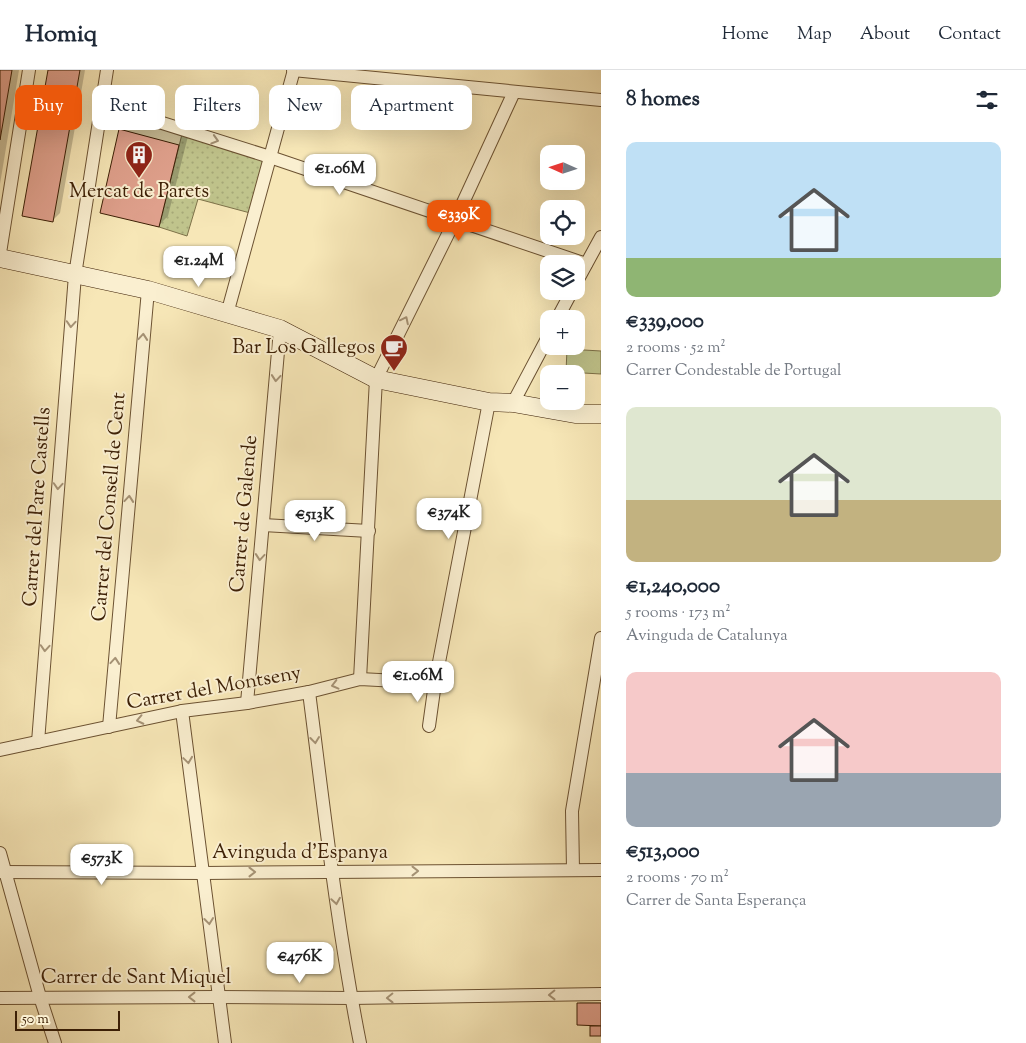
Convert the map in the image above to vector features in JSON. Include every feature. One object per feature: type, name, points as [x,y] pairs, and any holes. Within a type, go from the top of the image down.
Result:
[{"type":"street","points":[[0,253],[29,70]]},
{"type":"street","name":"Carrer del Pare Castells","points":[[105,85],[108,70]]},
{"type":"street","points":[[227,314],[293,70],[601,100]]},
{"type":"street","points":[[360,679],[376,379],[455,220],[514,92]]},
{"type":"street","points":[[165,124],[270,157],[586,264],[601,237]]},
{"type":"street","name":"Carrer del Pare Castells","points":[[38,742],[75,275],[98,130]]},
{"type":"street","points":[[0,258],[148,290],[280,330],[376,379],[489,402],[513,403],[575,414],[601,414]]},
{"type":"street","name":"Carrer del Consell de Cent","points":[[109,727],[148,290]]},
{"type":"street","name":"Carrer de Galende","points":[[247,703],[280,330]]},
{"type":"street","points":[[513,403],[540,352]]},
{"type":"street","points":[[429,726],[435,683],[489,402]]},
{"type":"street","points":[[263,525],[369,531]]},
{"type":"street","points":[[573,870],[572,811],[601,638]]},
{"type":"street","name":"Carrer del Montseny","points":[[0,750],[182,711],[247,703],[309,692],[360,679],[435,683]]},
{"type":"street","points":[[309,692],[331,872],[360,1043]]},
{"type":"street","points":[[182,711],[225,1043]]},
{"type":"street","points":[[0,853],[2,872],[55,1043]]},
{"type":"street","name":"Avinguda d'Espanya","points":[[2,872],[204,873],[601,870]]},
{"type":"street","name":"Carrer de Sant Miquel","points":[[0,998],[218,996],[351,998],[601,994]]},
{"type":"green space","points":[[183,130],[270,157],[254,214],[198,199],[187,236],[159,227]]},
{"type":"green space","points":[[585,350],[601,351],[601,374],[585,373],[585,365],[566,365],[567,355],[585,355]]},
{"type":"building","points":[[0,70],[12,70],[0,140]]},
{"type":"building","points":[[48,70],[80,70],[77,85],[45,85]]},
{"type":"building","points":[[37,130],[69,130],[53,222],[22,216]]},
{"type":"building","name":"Mercat de Parets","points":[[119,130],[179,145],[159,227],[100,213]]},
{"type":"building","points":[[577,1003],[601,1003],[601,1026],[577,1025]]},
{"type":"building","points":[[590,1026],[601,1026],[601,1036],[590,1036]]},
{"type":"place","name":"Mercat de Parets","points":[[139,179]]},
{"type":"place","name":"Bar Los Gallegos","points":[[394,372]]}]
